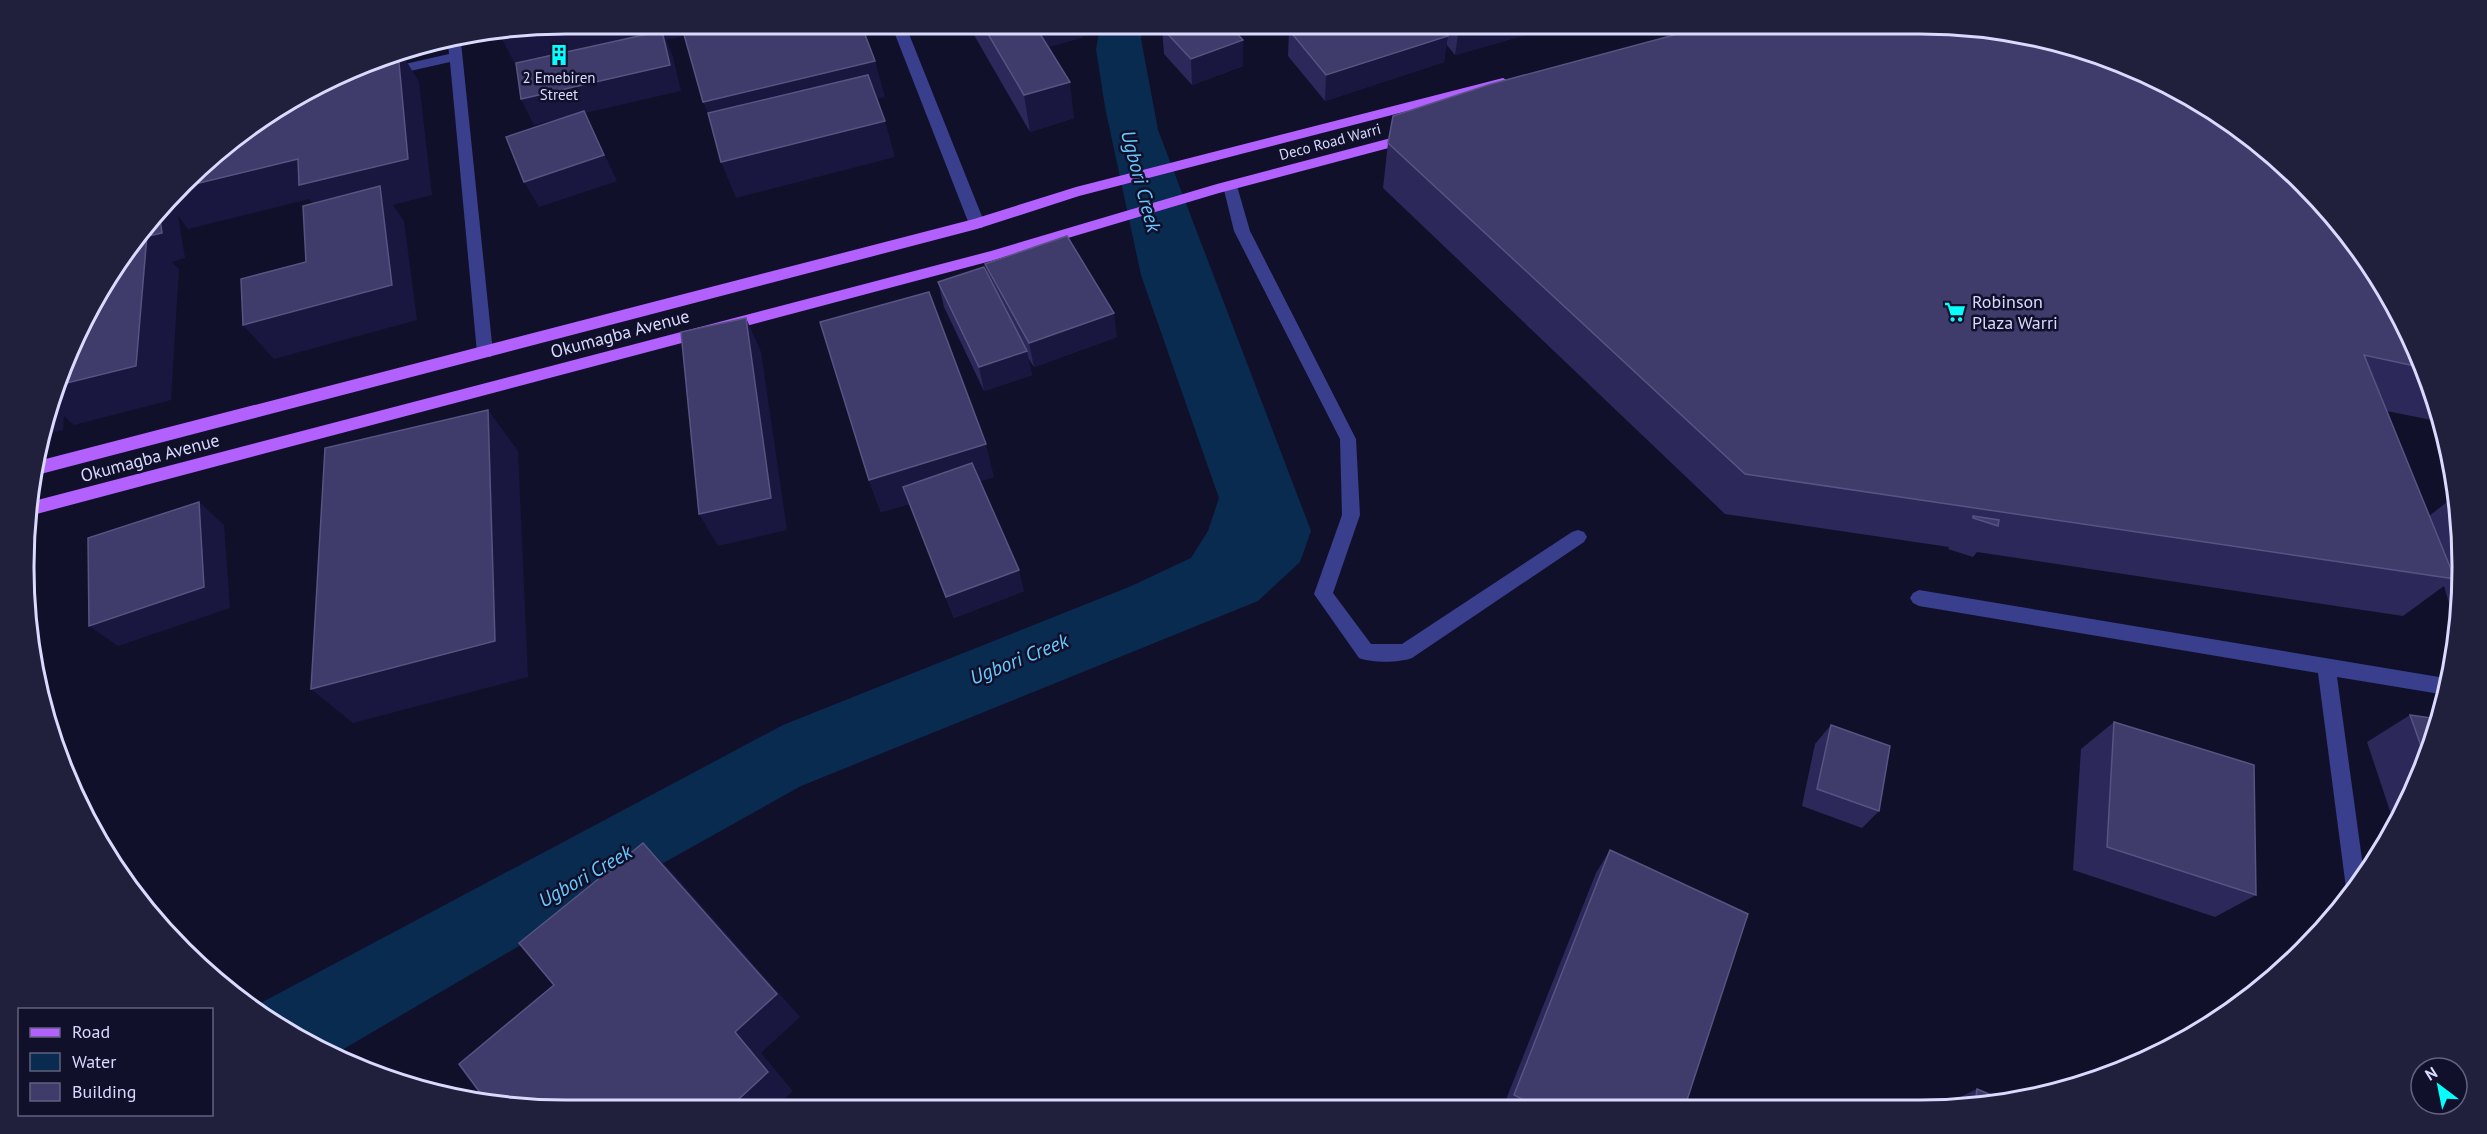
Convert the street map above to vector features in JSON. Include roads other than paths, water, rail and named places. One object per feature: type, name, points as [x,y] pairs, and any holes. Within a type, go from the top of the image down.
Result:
[{"type":"main road","name":"Deco Road Warri","points":[[1187,164],[1519,78]]},
{"type":"main road","name":"Deco Road Warri","points":[[1224,187],[1424,134]]},
{"type":"main road","name":"Okumagba Avenue","points":[[44,466],[977,224],[1076,192],[1187,164]]},
{"type":"main road","name":"Okumagba Avenue","points":[[38,507],[991,256],[1224,187]]},
{"type":"street","points":[[902,34],[977,224]]},
{"type":"street","points":[[370,76],[456,49],[485,353]]},
{"type":"street","points":[[1224,187],[1242,231],[1348,439],[1352,515],[1323,594],[1366,652],[1405,652],[1578,537]]},
{"type":"street","points":[[1918,598],[2439,685]]},
{"type":"street","points":[[2326,666],[2354,875]]},
{"type":"water","name":"Ugbori Creek","points":[[1099,34],[1142,34],[1158,130],[1311,531],[1300,562],[1258,601],[801,786],[606,895],[342,1050],[301,1028],[261,1003],[783,725],[1129,587],[1191,558],[1208,531],[1219,498],[1141,275],[1105,107],[1096,49]]},
{"type":"place","name":"2 Emebiren Street","points":[[559,55]]},
{"type":"place","name":"Robinson Plaza Warri","points":[[1955,312]]}]
